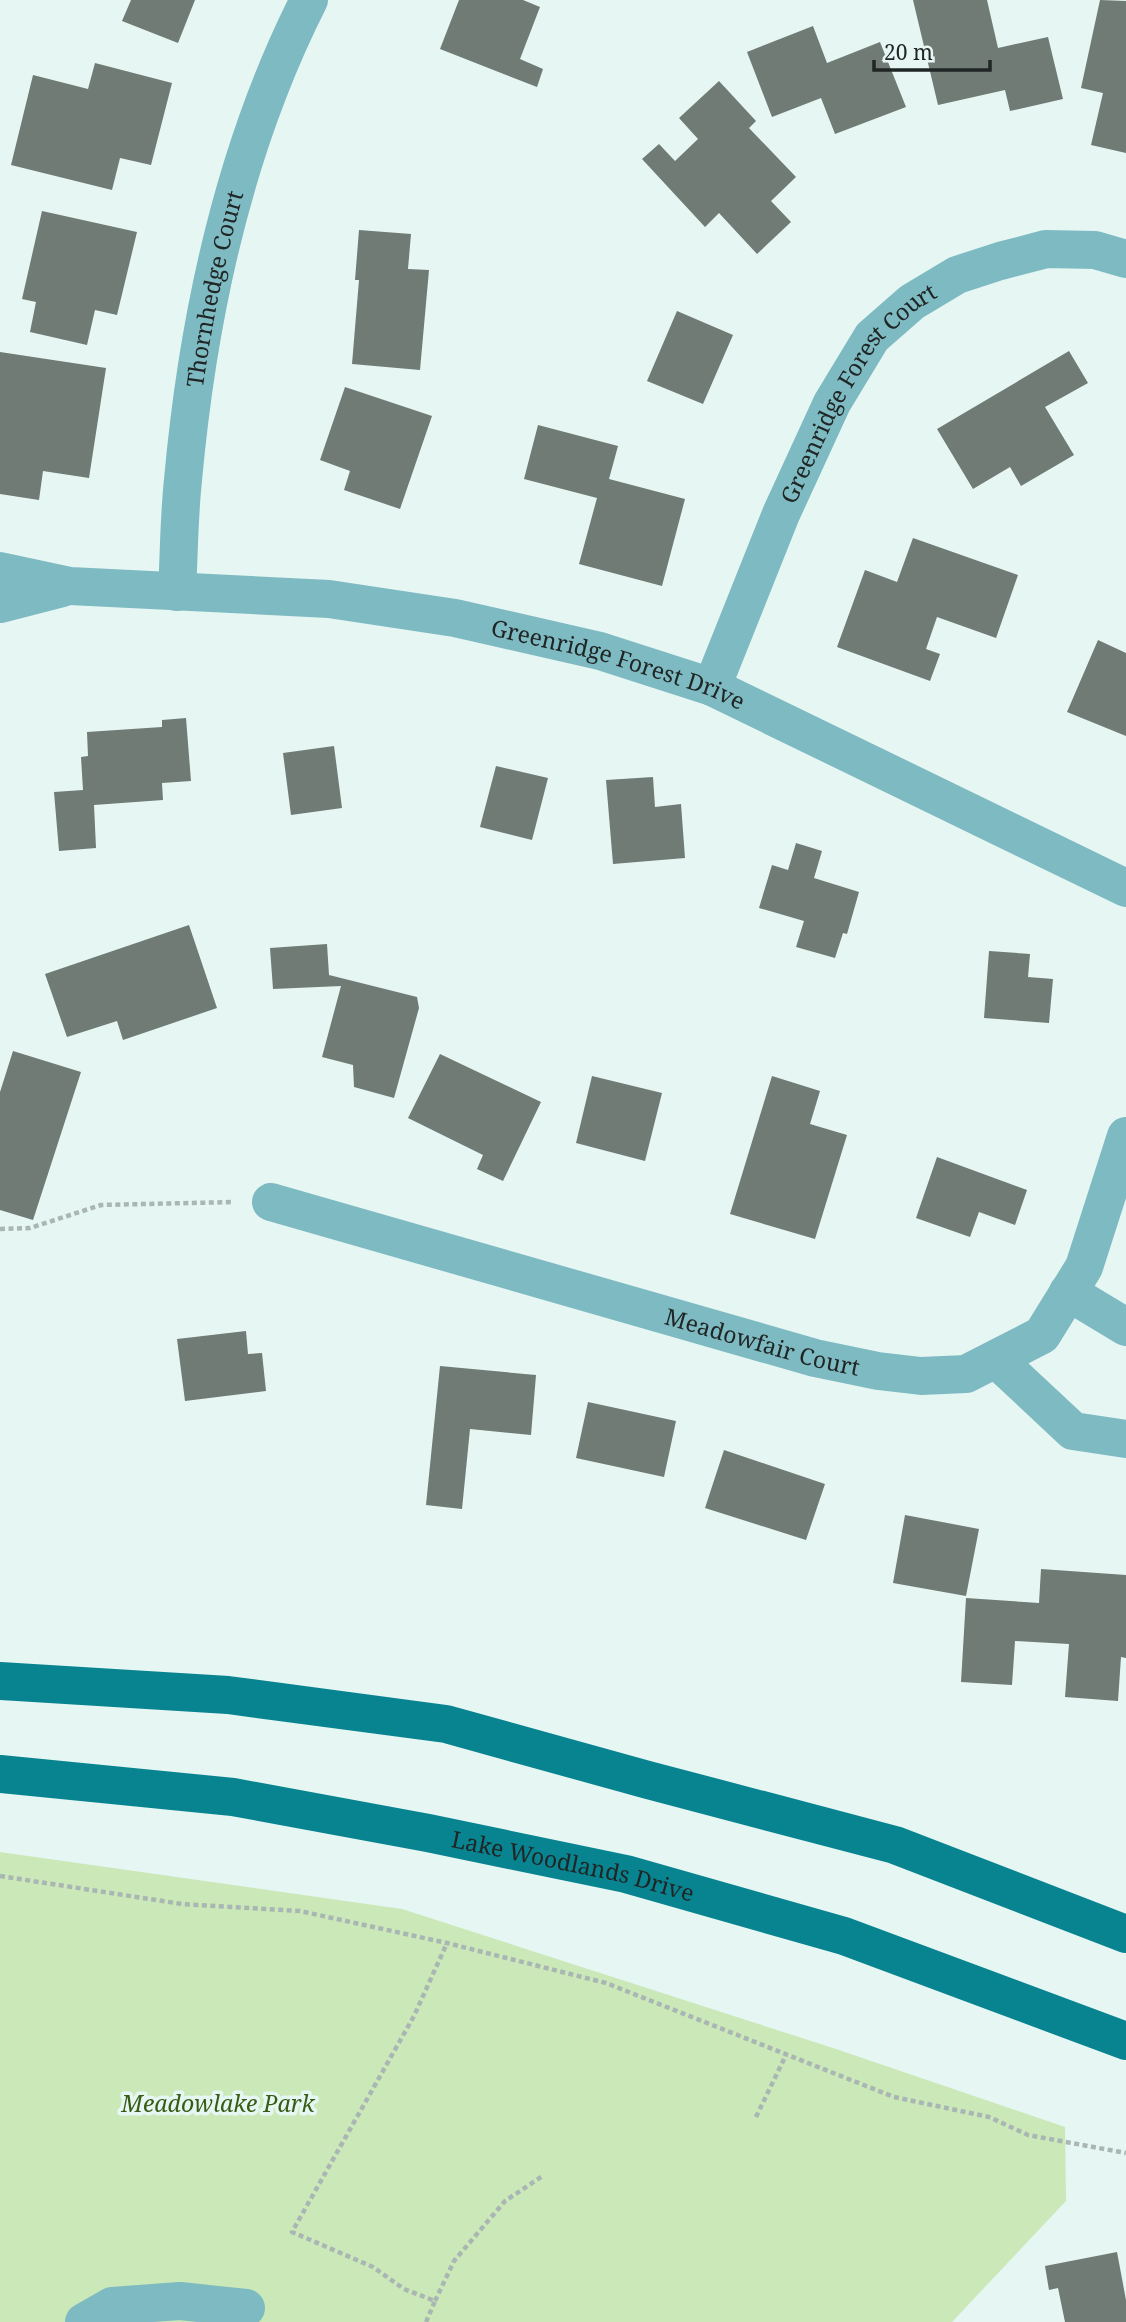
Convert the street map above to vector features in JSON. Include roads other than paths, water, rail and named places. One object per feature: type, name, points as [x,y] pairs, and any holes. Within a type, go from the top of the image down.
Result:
[{"type":"main road","points":[[0,1681],[228,1695],[446,1724],[895,1845],[1126,1934]]},
{"type":"main road","name":"Lake Woodlands Drive","points":[[0,1774],[233,1797],[428,1833],[626,1874],[844,1936],[1126,2041]]},
{"type":"street","name":"Thornhedge Court","points":[[177,592],[183,480],[204,320],[238,177],[288,42],[309,0]]},
{"type":"street","name":"Greenridge Forest Court","points":[[712,687],[781,514],[832,403],[873,337],[912,302],[957,275],[1000,261],[1046,249],[1094,250],[1126,259]]},
{"type":"street","name":"Greenridge Forest Drive","points":[[0,571],[69,586],[329,599],[456,618],[600,651],[712,687],[1126,888]]},
{"type":"street","name":"Greenridge Forest Drive","points":[[0,604],[69,586]]},
{"type":"street","name":"Meadowfair Court","points":[[271,1202],[815,1358],[878,1371],[921,1376],[966,1374],[1042,1335],[1084,1267],[1126,1136]]},
{"type":"street","points":[[1068,1292],[1126,1327]]},
{"type":"street","points":[[996,1359],[1073,1431],[1126,1439]]},
{"type":"street","points":[[84,2322],[112,2306],[180,2301],[246,2308]]},
{"type":"park label","name":"Meadowlake Park","points":[[218,2103]]}]
